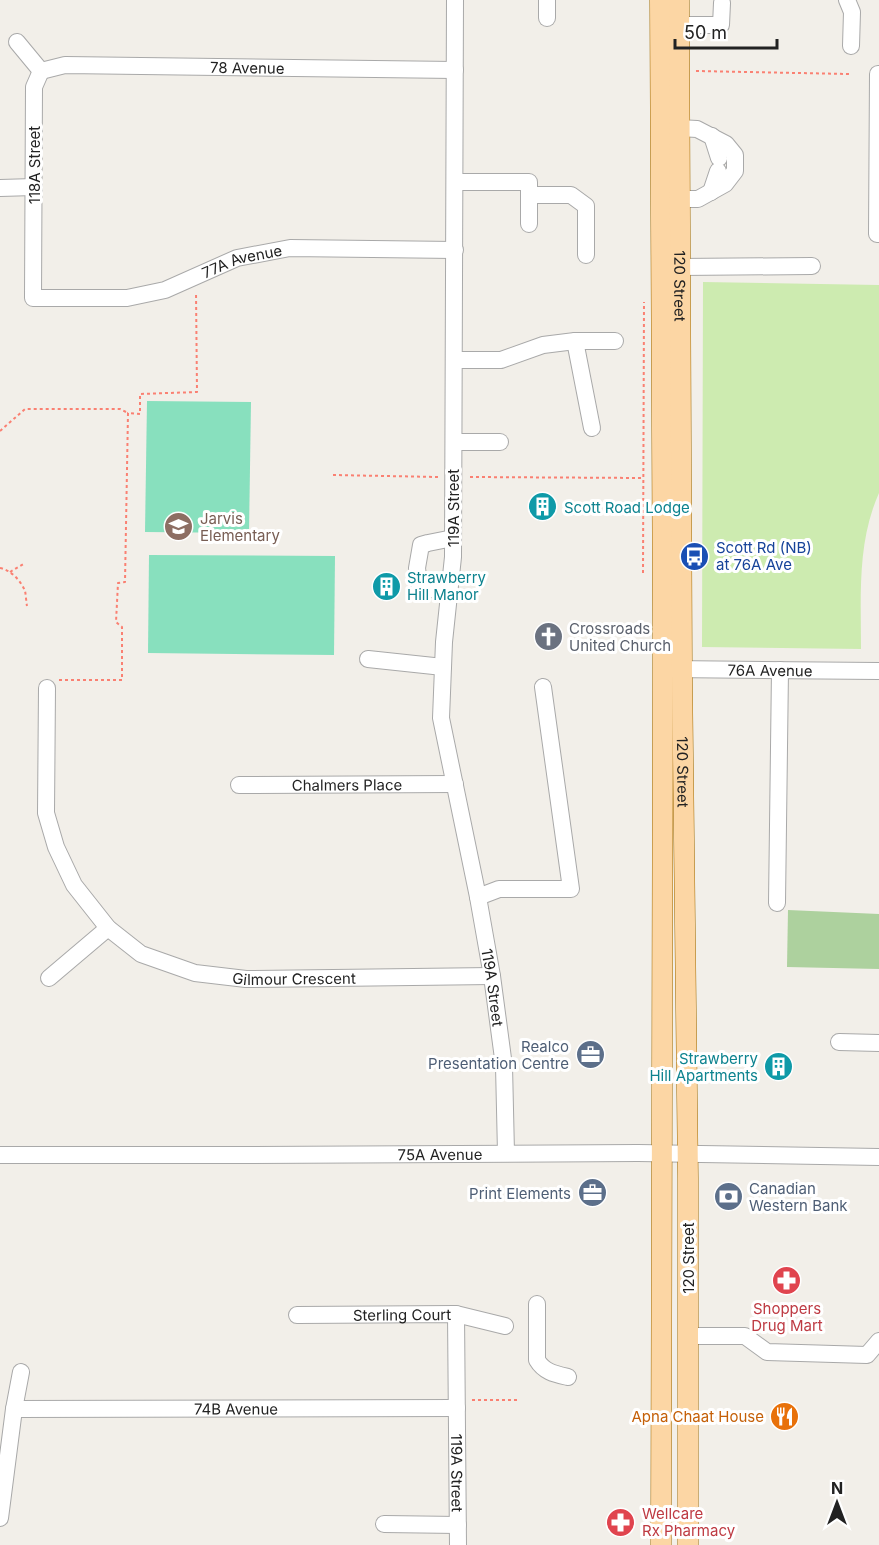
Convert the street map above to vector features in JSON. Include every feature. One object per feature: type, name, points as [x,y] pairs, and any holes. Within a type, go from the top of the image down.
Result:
[{"type":"main road","name":"120 Street","points":[[660,0],[670,198],[672,669],[687,1154],[688,1545]]},
{"type":"main road","points":[[671,0],[672,15],[678,25]]},
{"type":"main road","name":"120 Street","points":[[661,1545],[661,1153],[679,267],[670,198],[679,128],[679,0]]},
{"type":"main road","points":[[661,1395],[670,1417],[674,1491],[688,1503]]},
{"type":"main road","points":[[661,1508],[668,1518],[668,1545]]},
{"type":"street","name":"119A Street","points":[[455,0],[453,557],[444,642],[441,718],[492,976],[504,1066],[506,1153]]},
{"type":"street","points":[[547,0],[547,18]]},
{"type":"street","points":[[847,0],[852,12],[851,46]]},
{"type":"street","points":[[678,25],[721,25],[722,3]]},
{"type":"street","points":[[17,42],[41,71]]},
{"type":"street","name":"78 Avenue","points":[[41,71],[65,65],[455,70]]},
{"type":"street","name":"118A Street","points":[[33,298],[34,87],[41,71]]},
{"type":"street","points":[[878,74],[877,234],[879,234]]},
{"type":"street","points":[[670,198],[698,199],[725,184],[735,171],[735,155],[726,144],[697,129],[679,128]]},
{"type":"street","points":[[711,192],[718,164],[712,136]]},
{"type":"street","points":[[455,182],[529,182],[529,224]]},
{"type":"street","points":[[0,188],[34,187]]},
{"type":"street","points":[[529,195],[571,195],[586,206],[586,255]]},
{"type":"street","name":"77A Avenue","points":[[33,298],[127,298],[165,290],[237,258],[290,248],[455,250]]},
{"type":"street","points":[[679,267],[812,266]]},
{"type":"street","points":[[454,360],[501,360],[543,345],[575,341],[615,341]]},
{"type":"street","points":[[575,341],[592,428]]},
{"type":"street","points":[[454,442],[500,442]]},
{"type":"street","points":[[449,593],[419,584],[417,568],[422,545],[453,538]]},
{"type":"street","points":[[368,659],[443,667]]},
{"type":"street","name":"76A Avenue","points":[[672,669],[879,671]]},
{"type":"street","points":[[777,903],[780,670]]},
{"type":"street","points":[[478,897],[500,889],[572,889],[543,687]]},
{"type":"street","name":"Gilmour Crescent","points":[[47,688],[46,813],[56,847],[74,885],[108,928],[141,954],[195,973],[246,979],[492,976]]},
{"type":"street","name":"Chalmers Place","points":[[240,785],[455,784]]},
{"type":"street","points":[[49,978],[108,928]]},
{"type":"street","points":[[839,1042],[879,1043]]},
{"type":"street","name":"75A Avenue","points":[[0,1155],[661,1153],[879,1157]]},
{"type":"street","points":[[537,1304],[537,1360],[550,1373],[568,1377]]},
{"type":"street","name":"119A Street","points":[[456,1314],[464,1404],[458,1545]]},
{"type":"street","name":"Sterling Court","points":[[297,1315],[456,1314],[505,1326]]},
{"type":"street","points":[[688,1336],[745,1336],[767,1352],[867,1355],[879,1341]]},
{"type":"street","points":[[0,1518],[21,1372]]},
{"type":"street","name":"74B Avenue","points":[[14,1409],[464,1404]]},
{"type":"street","name":"119A Street","points":[[384,1524],[458,1525]]},
{"type":"path","points":[[693,71],[849,74]]},
{"type":"path","points":[[0,431],[25,409],[120,409],[128,413],[140,414],[140,394],[197,392],[195,288]]},
{"type":"path","points":[[643,573],[644,299]]},
{"type":"path","points":[[47,688],[57,680],[122,680],[122,627],[116,622],[118,583],[125,582],[128,413]]},
{"type":"path","points":[[333,475],[443,477]]},
{"type":"path","points":[[467,477],[644,478]]},
{"type":"path","points":[[10,572],[25,563]]},
{"type":"path","points":[[0,568],[6,569],[15,576],[25,591],[27,606]]},
{"type":"path","points":[[464,1404],[520,1400]]},
{"type":"green space","points":[[703,282],[879,285],[879,493],[867,531],[864,550],[861,589],[861,649],[702,647]]},
{"type":"green space","points":[[147,401],[251,402],[249,533],[145,532]]},
{"type":"green space","points":[[149,555],[335,556],[334,655],[148,653]]},
{"type":"green space","points":[[788,910],[879,914],[879,969],[787,967]]},
{"type":"place","name":"Scott Road Lodge","points":[[543,507]]},
{"type":"place","name":"Jarvis Elementary","points":[[179,527]]},
{"type":"place","name":"Scott Rd (NB) at 76A Ave","points":[[695,556]]},
{"type":"place","name":"Strawberry Hill Manor","points":[[386,586]]},
{"type":"place","name":"Crossroads United Church","points":[[548,637]]},
{"type":"place","name":"Realco Presentation Centre","points":[[590,1055]]},
{"type":"place","name":"Strawberry Hill Apartments","points":[[779,1067]]},
{"type":"place","name":"Print Elements","points":[[592,1193]]},
{"type":"place","name":"Canadian Western Bank","points":[[728,1197]]},
{"type":"place","name":"Shoppers Drug Mart","points":[[787,1281]]},
{"type":"place","name":"Apna Chaat House","points":[[785,1416]]},
{"type":"place","name":"Wellcare Rx Pharmacy","points":[[621,1522]]}]
